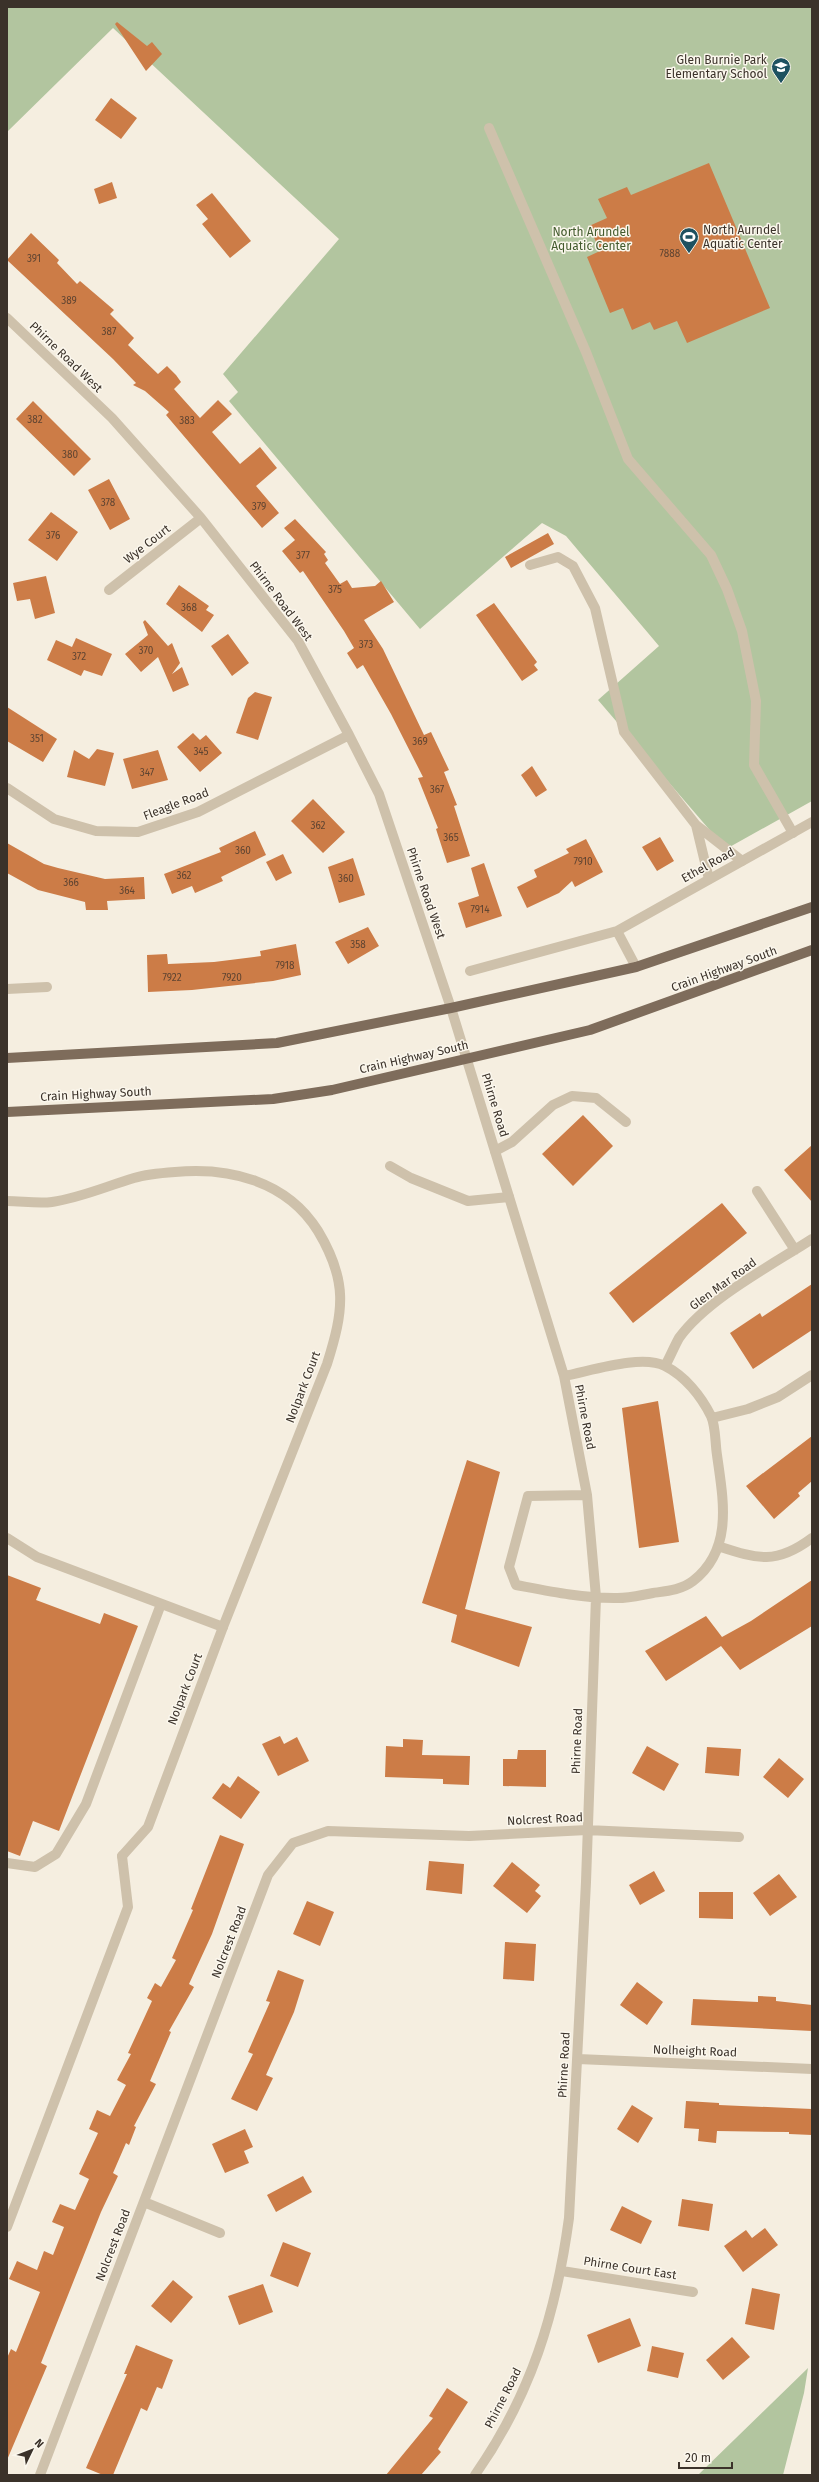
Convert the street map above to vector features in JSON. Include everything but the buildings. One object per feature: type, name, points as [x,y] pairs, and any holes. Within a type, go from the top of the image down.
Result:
[{"type":"main road","points":[[7,1058],[277,1043],[451,1008],[636,967],[812,907]]},
{"type":"main road","name":"Crain Highway South","points":[[7,1112],[273,1099],[332,1090],[590,1030],[812,950]]},
{"type":"street","points":[[489,128],[586,352],[628,459],[711,554],[727,590],[742,631],[756,701],[754,765],[793,833]]},
{"type":"street","name":"Phirne Road West","points":[[7,318],[112,418],[202,518],[298,641],[379,794],[451,1008]]},
{"type":"street","name":"Wye Court","points":[[109,590],[202,518]]},
{"type":"street","points":[[530,565],[558,557],[572,566],[595,608],[624,732],[696,825],[742,861]]},
{"type":"street","name":"Fleagle Road","points":[[7,788],[54,819],[96,831],[138,832],[198,812],[349,735]]},
{"type":"street","name":"Ethel Road","points":[[470,971],[617,931],[812,822]]},
{"type":"street","points":[[696,825],[709,879]]},
{"type":"street","points":[[617,931],[636,967]]},
{"type":"street","points":[[7,989],[47,987]]},
{"type":"street","name":"Phirne Road","points":[[451,1008],[564,1376],[587,1495],[596,1597],[578,2059],[569,2218],[562,2271],[553,2308],[526,2386],[476,2475]]},
{"type":"street","points":[[495,1151],[512,1142],[553,1105],[572,1096],[596,1098],[626,1122]]},
{"type":"street","points":[[390,1166],[411,1178],[468,1201],[509,1197]]},
{"type":"street","name":"Nolpark Court","points":[[7,1201],[52,1202],[153,1174],[201,1170],[238,1174],[266,1184],[292,1201],[313,1224],[328,1249],[338,1275],[341,1298],[338,1330],[327,1364],[223,1627],[148,1827],[122,1856],[128,1907],[7,2227]]},
{"type":"street","points":[[757,1191],[795,1250]]},
{"type":"street","name":"Glen Mar Road","points":[[665,1366],[680,1338],[698,1317],[724,1297],[812,1238]]},
{"type":"street","points":[[564,1376],[638,1362],[652,1362],[665,1366],[698,1393],[712,1418],[725,1513],[718,1546],[706,1568],[693,1581],[675,1590],[616,1599],[516,1585],[509,1567],[528,1496],[587,1495]]},
{"type":"street","points":[[712,1418],[748,1409],[778,1397],[812,1375]]},
{"type":"street","points":[[7,1538],[37,1557],[223,1627]]},
{"type":"street","points":[[718,1546],[756,1558],[783,1555],[799,1548],[812,1538]]},
{"type":"street","points":[[7,1863],[35,1867],[56,1854],[86,1802],[161,1604]]},
{"type":"street","name":"Nolcrest Road","points":[[40,2475],[268,1875],[293,1843],[328,1831],[469,1836],[587,1830],[739,1837]]},
{"type":"street","name":"Nolheight Road","points":[[578,2059],[812,2069]]},
{"type":"street","points":[[144,2202],[220,2233]]},
{"type":"street","name":"Phirne Court East","points":[[562,2271],[693,2292]]},
{"type":"green space","name":"North Arundel Aquatic Center","points":[[7,7],[812,7],[812,801],[726,849],[598,700],[659,646],[566,536],[542,523],[420,629],[229,401],[238,392],[223,374],[339,239],[113,28],[7,132]]},
{"type":"green space","points":[[808,2368],[804,2393],[783,2475],[698,2475]]},
{"type":"place","name":"Glen Burnie Park Elementary School","points":[[781,84]]},
{"type":"place","name":"North Aurndel Aquatic Center","points":[[689,254]]}]
